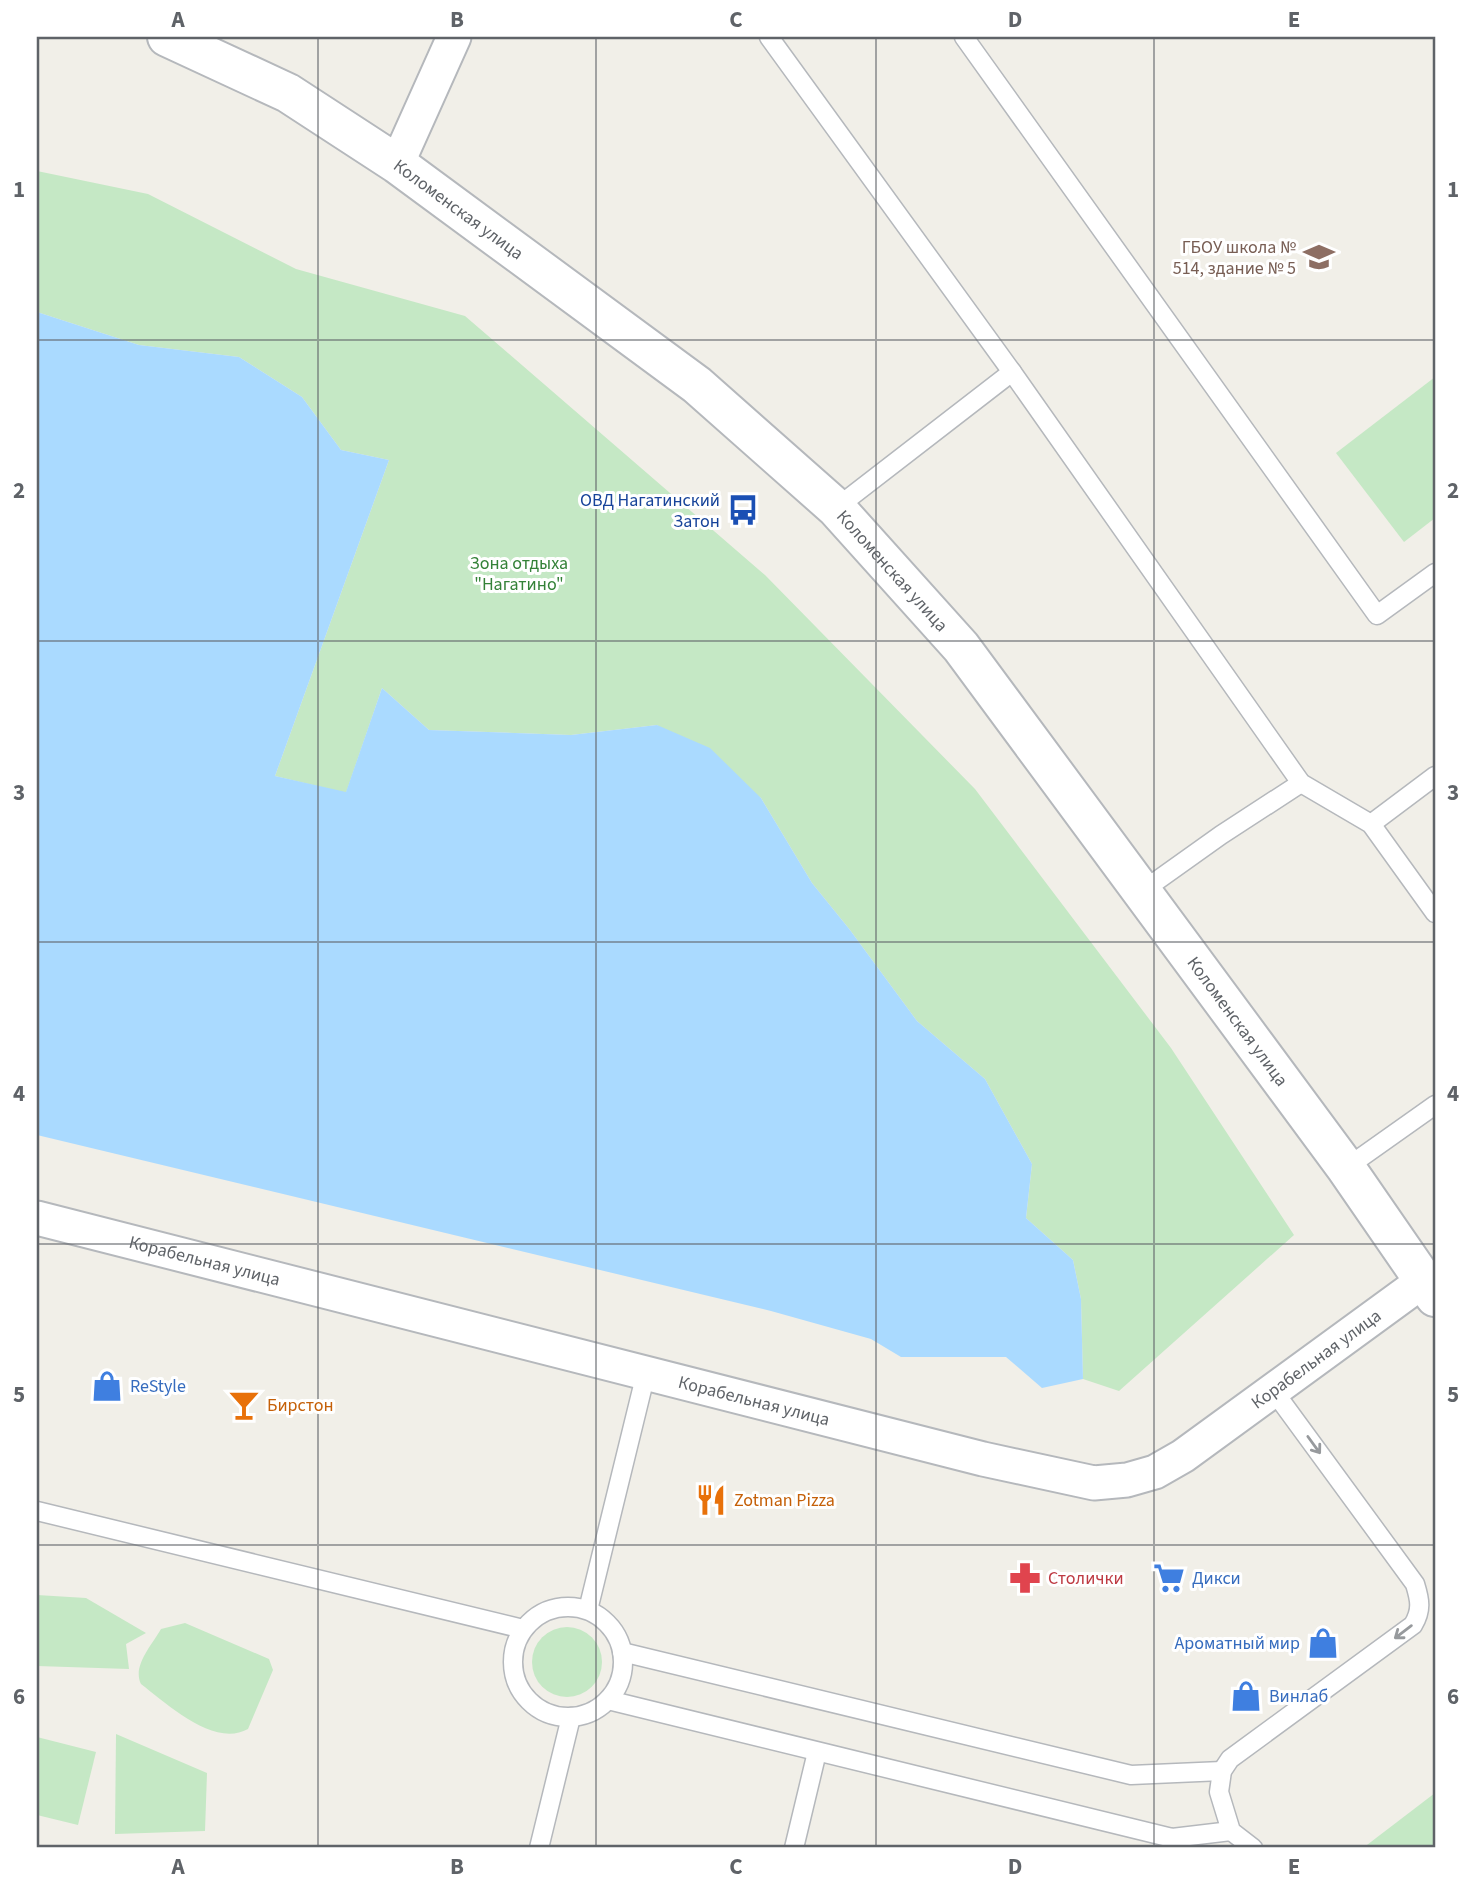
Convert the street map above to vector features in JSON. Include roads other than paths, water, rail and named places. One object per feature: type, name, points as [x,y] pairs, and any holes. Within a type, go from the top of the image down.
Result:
[{"type":"street","name":"Коломенская улица","points":[[167,37],[288,93],[397,164],[697,385],[836,508],[961,647],[1346,1168],[1429,1289]]},
{"type":"street","points":[[397,164],[454,37]]},
{"type":"street","name":"Корабельная улица","points":[[37,1218],[983,1459],[1094,1483],[1127,1480],[1155,1472],[1183,1456],[1273,1390],[1429,1289]]},
{"type":"lane","points":[[769,37],[1012,372],[1301,783],[1371,824],[1435,914]]},
{"type":"lane","points":[[964,37],[1377,615],[1435,573]]},
{"type":"lane","points":[[836,508],[1012,372]]},
{"type":"lane","points":[[1371,824],[1435,776]]},
{"type":"lane","points":[[1141,892],[1301,783]]},
{"type":"lane","points":[[1346,1168],[1435,1105]]},
{"type":"lane","points":[[588,1610],[646,1373]]},
{"type":"lane","points":[[1253,1848],[1231,1831],[1219,1792],[1222,1772],[1230,1759],[1413,1625],[1421,1602],[1415,1584],[1273,1390]]},
{"type":"lane","points":[[37,1511],[523,1629]]},
{"type":"lane","points":[[572,1607],[588,1610],[601,1617],[618,1639],[623,1670],[618,1686],[608,1700],[591,1712],[571,1717],[554,1715],[538,1708],[525,1696],[516,1680],[513,1663],[516,1645],[523,1629],[550,1609],[572,1607]]},
{"type":"lane","points":[[622,1652],[1122,1774],[1145,1776],[1222,1772]]},
{"type":"lane","points":[[608,1700],[1172,1838],[1231,1831]]},
{"type":"lane","points":[[540,1848],[571,1717]]},
{"type":"lane","points":[[794,1848],[817,1752]]},
{"type":"water","points":[[37,312],[139,345],[239,357],[302,397],[341,450],[389,460],[275,776],[346,792],[382,688],[429,730],[571,735],[657,725],[710,748],[761,798],[812,883],[917,1021],[985,1079],[1032,1164],[1026,1218],[1073,1260],[1081,1299],[1083,1379],[1042,1388],[1006,1357],[901,1357],[871,1339],[771,1311],[37,1135]]},
{"type":"place","name":"ГБОУ школа № 514, здание № 5","points":[[1319,257]]},
{"type":"place","name":"ОВД Нагатинский Затон","points":[[743,510]]},
{"type":"place","name":"ReStyle","points":[[107,1386]]},
{"type":"place","name":"Бирстон","points":[[244,1405]]},
{"type":"place","name":"Zotman Pizza","points":[[711,1500]]},
{"type":"place","name":"Столички","points":[[1025,1578]]},
{"type":"place","name":"Дикси","points":[[1169,1578]]},
{"type":"place","name":"Ароматный мир","points":[[1323,1643]]},
{"type":"place","name":"Винлаб","points":[[1246,1696]]},
{"type":"park label","name":"Зона отдыха \"Нагатино\"","points":[[519,573]]}]
